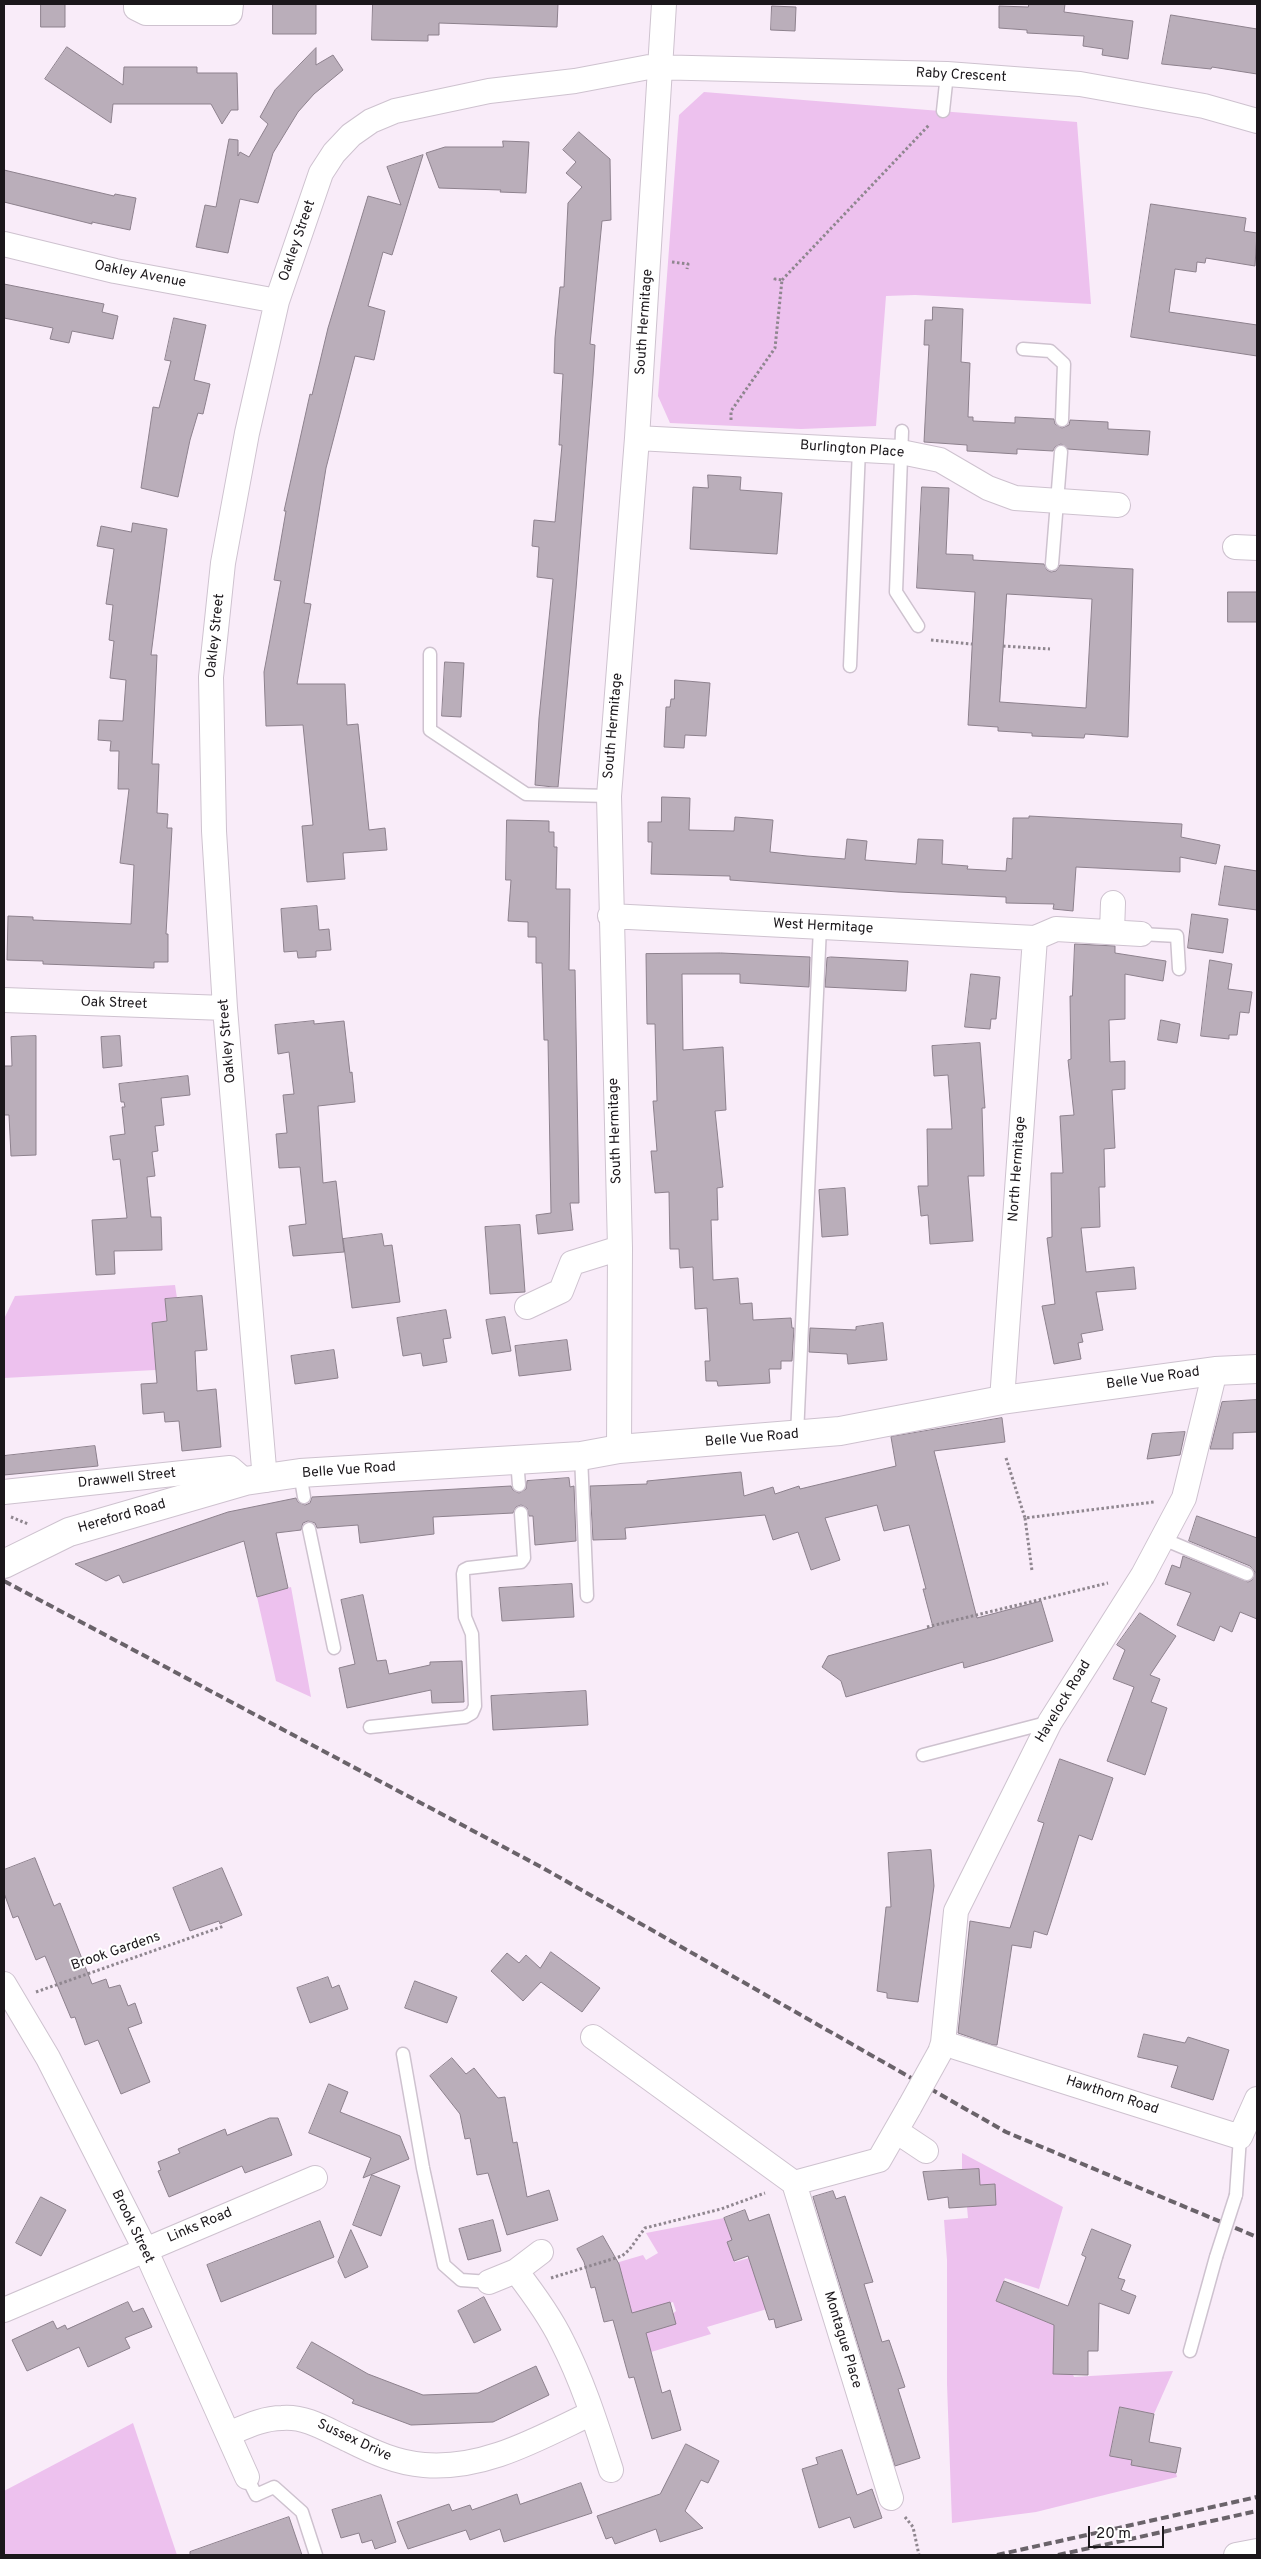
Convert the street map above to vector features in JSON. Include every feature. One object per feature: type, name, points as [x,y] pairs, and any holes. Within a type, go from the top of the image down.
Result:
[{"type":"street","points":[[136,4],[136,8],[146,13],[230,13],[231,4]]},
{"type":"street","name":"South Hermitage","points":[[619,1450],[620,1248],[610,916],[609,796],[637,438],[664,4]]},
{"type":"street","name":"Oakley Street","points":[[255,1480],[214,831],[211,677],[228,535],[247,433],[277,301],[321,173],[334,153],[351,135],[371,121],[395,111],[489,91],[575,80],[649,67],[661,67]]},
{"type":"street","name":"Raby Crescent","points":[[661,67],[947,74],[1080,84],[1204,106],[1257,121]]},
{"type":"street","name":"Oakley Avenue","points":[[4,244],[115,271],[277,301]]},
{"type":"street","name":"Burlington Place","points":[[637,438],[859,449],[902,441],[940,460],[988,488],[1015,498],[1118,505]]},
{"type":"street","points":[[1112,932],[1113,903]]},
{"type":"street","name":"West Hermitage","points":[[610,916],[1035,938]]},
{"type":"street","points":[[1035,938],[1056,929],[1140,934]]},
{"type":"street","name":"North Hermitage","points":[[1002,1400],[1035,938]]},
{"type":"street","name":"Oak Street","points":[[4,1000],[224,1008]]},
{"type":"street","points":[[527,1307],[561,1291],[572,1263],[620,1248]]},
{"type":"street","name":"Belle Vue Road","points":[[255,1480],[302,1485],[518,1473],[580,1456],[619,1450],[840,1431],[1002,1400],[1215,1371],[1257,1369]]},
{"type":"street","name":"Havelock Road","points":[[941,2047],[956,1911],[1050,1722],[1143,1575],[1184,1498],[1215,1371]]},
{"type":"street","name":"Drawwell Street","points":[[4,1492],[230,1468],[255,1480]]},
{"type":"street","name":"Hereford Road","points":[[4,1564],[33,1548],[69,1532],[255,1480]]},
{"type":"street","name":"Brook Street","points":[[9,1991],[48,2058],[144,2249],[247,2477]]},
{"type":"street","points":[[593,2037],[794,2183],[879,2160],[941,2047]]},
{"type":"street","name":"Hawthorn Road","points":[[941,2047],[1240,2137]]},
{"type":"street","points":[[1240,2137],[1257,2099]]},
{"type":"street","points":[[896,2131],[926,2151]]},
{"type":"street","name":"Links Road","points":[[4,2310],[315,2178]]},
{"type":"street","name":"Montague Place","points":[[794,2183],[891,2498]]},
{"type":"street","points":[[489,2282],[521,2278],[542,2252]]},
{"type":"street","points":[[521,2278],[562,2341],[592,2413],[611,2470]]},
{"type":"street","name":"Sussex Drive","points":[[228,2434],[265,2421],[282,2418],[307,2419],[374,2452],[399,2462],[424,2466],[458,2465],[484,2460],[520,2448],[592,2413]]},
{"type":"street","points":[[1236,2555],[1257,2551]]},
{"type":"lane","points":[[943,111],[947,74]]},
{"type":"lane","points":[[1023,349],[1050,351],[1064,364],[1062,420]]},
{"type":"lane","points":[[902,441],[896,592],[918,626]]},
{"type":"lane","points":[[850,666],[859,449]]},
{"type":"lane","points":[[1052,564],[1058,502],[1060,452]]},
{"type":"lane","points":[[430,654],[430,730],[526,794],[609,796]]},
{"type":"lane","points":[[797,1435],[820,927]]},
{"type":"lane","points":[[1140,934],[1177,936],[1179,968]]},
{"type":"lane","points":[[580,1456],[588,1596]]},
{"type":"lane","points":[[370,1727],[465,1717],[472,1713],[475,1706],[472,1634],[466,1617],[463,1574],[464,1570],[468,1568],[521,1562],[524,1558],[521,1513]]},
{"type":"lane","points":[[309,1529],[334,1648]]},
{"type":"lane","points":[[1162,1539],[1247,1574]]},
{"type":"lane","points":[[923,1755],[1050,1722]]},
{"type":"lane","points":[[403,2054],[423,2168],[444,2265],[461,2280],[489,2282]]},
{"type":"lane","points":[[1190,2351],[1236,2194],[1240,2137]]},
{"type":"lane","points":[[247,2477],[256,2495],[274,2487],[302,2512],[316,2555]]},
{"type":"path","points":[[730,443],[731,410],[775,348],[782,280],[943,111]]},
{"type":"path","points":[[668,262],[688,264],[688,269]]},
{"type":"path","points":[[775,281],[776,279],[782,280]]},
{"type":"path","points":[[926,640],[972,644]]},
{"type":"path","points":[[1003,646],[1050,649]]},
{"type":"path","points":[[1006,1458],[1025,1518],[1032,1571]]},
{"type":"path","points":[[1025,1518],[1184,1498]]},
{"type":"path","points":[[4,1515],[27,1522]]},
{"type":"path","points":[[927,1627],[1143,1575]]},
{"type":"path","name":"Brook Gardens","points":[[9,1991],[224,1926]]},
{"type":"path","points":[[521,2278],[622,2256],[629,2250],[645,2228],[721,2209],[794,2183]]},
{"type":"path","points":[[913,2527],[919,2555]]},
{"type":"shaded area","points":[[704,92],[1077,122],[1091,304],[915,295],[886,296],[876,426],[801,429],[670,423],[658,396],[679,115]]},
{"type":"shaded area","points":[[175,1285],[177,1298],[165,1299],[167,1321],[152,1323],[154,1351],[193,1368],[4,1378],[4,1319],[15,1296]]},
{"type":"shaded area","points":[[291,1587],[311,1697],[276,1681],[257,1597]]},
{"type":"shaded area","points":[[962,2153],[1063,2207],[1039,2289],[1005,2278],[996,2301],[1054,2325],[1074,2377],[1173,2371],[1154,2414],[1120,2407],[1111,2455],[1133,2455],[1132,2465],[1176,2473],[1177,2477],[1036,2512],[952,2523],[947,2384],[947,2260],[944,2220],[968,2218],[967,2207],[980,2185],[962,2170]]},
{"type":"shaded area","points":[[724,2218],[728,2227],[745,2235],[727,2242],[735,2262],[749,2258],[767,2309],[707,2327],[711,2334],[651,2352],[646,2333],[655,2330],[676,2311],[673,2302],[632,2315],[620,2269],[609,2265],[643,2255],[646,2260],[658,2253],[646,2233]]},
{"type":"shaded area","points":[[133,2423],[177,2555],[4,2555],[4,2491]]},
{"type":"building","points":[[41,4],[65,4],[65,27],[41,27]]},
{"type":"building","points":[[273,4],[316,4],[316,34],[273,34]]},
{"type":"building","points":[[373,4],[558,4],[557,27],[439,23],[439,35],[428,35],[428,41],[372,40]]},
{"type":"building","points":[[1029,4],[1065,4],[1064,12],[1133,21],[1128,59],[1102,55],[1103,49],[1083,46],[1084,36],[1027,33],[1027,30],[999,28],[999,6],[1028,7]]},
{"type":"building","points":[[772,6],[796,7],[795,31],[771,30]]},
{"type":"building","points":[[1171,15],[1257,29],[1257,74],[1212,67],[1211,69],[1162,64]]},
{"type":"building","points":[[67,47],[123,85],[124,67],[197,67],[197,73],[237,73],[238,110],[231,110],[222,124],[211,104],[113,104],[111,123],[45,79]]},
{"type":"building","points":[[316,48],[316,65],[333,55],[343,70],[314,94],[298,112],[273,153],[258,203],[240,199],[228,253],[196,247],[205,205],[216,207],[229,139],[238,140],[238,156],[240,152],[249,157],[268,124],[260,117],[275,90]]},
{"type":"building","points":[[579,132],[610,159],[611,220],[602,221],[590,344],[595,345],[576,589],[558,787],[553,787],[535,785],[539,718],[553,579],[537,577],[539,547],[532,546],[534,520],[555,522],[562,445],[559,445],[563,374],[554,373],[555,338],[560,287],[564,287],[568,203],[582,187],[566,173],[576,162],[563,150]]},
{"type":"building","points":[[503,141],[529,142],[526,193],[500,192],[501,190],[439,188],[426,153],[445,147],[503,147]]},
{"type":"building","points":[[423,155],[392,255],[383,252],[368,306],[385,311],[374,360],[355,356],[326,468],[304,603],[311,604],[297,684],[345,684],[347,725],[358,724],[369,830],[385,828],[387,850],[343,853],[345,879],[307,882],[302,826],[313,825],[303,725],[266,726],[264,672],[281,581],[274,580],[286,511],[284,511],[310,394],[312,395],[328,328],[368,196],[401,205],[387,167]]},
{"type":"building","points":[[4,170],[114,196],[115,194],[136,198],[130,230],[92,222],[92,224],[4,202]]},
{"type":"building","points":[[1151,204],[1246,218],[1244,231],[1257,233],[1255,266],[1206,258],[1205,263],[1197,262],[1196,272],[1175,269],[1169,312],[1257,325],[1257,356],[1131,337]]},
{"type":"building","points":[[4,284],[104,304],[102,312],[118,316],[113,339],[72,331],[69,343],[50,339],[53,328],[4,318]]},
{"type":"building","points":[[933,307],[963,309],[961,362],[970,363],[968,417],[973,417],[973,421],[1015,423],[1015,417],[1054,419],[1055,424],[1062,428],[1069,425],[1070,420],[1108,422],[1108,429],[1150,431],[1148,455],[1068,449],[1061,444],[1055,447],[1053,451],[1017,449],[1017,454],[967,451],[967,445],[924,442],[929,345],[924,345],[925,320],[932,320]]},
{"type":"building","points":[[174,318],[206,325],[194,380],[210,384],[203,414],[198,413],[190,440],[178,497],[141,488],[153,407],[159,408],[171,361],[165,360]]},
{"type":"building","points":[[708,475],[741,477],[740,490],[782,493],[777,554],[690,549],[693,487],[708,488]]},
{"type":"building","points":[[922,487],[949,488],[946,554],[973,555],[973,560],[1044,564],[1047,570],[1051,572],[1056,571],[1060,565],[1133,569],[1128,737],[1085,734],[1084,738],[1032,736],[1032,733],[998,731],[998,727],[968,725],[975,592],[917,588]],"holes":[[[1007,594],[1092,599],[1086,708],[1000,702]]]},
{"type":"building","points":[[133,523],[167,529],[151,655],[157,655],[152,764],[159,764],[157,813],[168,814],[167,828],[172,828],[166,934],[168,934],[168,962],[154,962],[154,968],[43,964],[43,961],[7,960],[8,916],[33,917],[33,920],[131,924],[134,865],[120,863],[129,789],[118,789],[119,751],[110,751],[111,741],[98,740],[99,720],[123,721],[126,680],[110,678],[114,641],[109,640],[113,605],[106,604],[114,549],[97,546],[101,526],[131,532]]},
{"type":"building","points":[[1228,592],[1257,592],[1257,622],[1228,622]]},
{"type":"building","points":[[445,662],[464,663],[461,717],[442,716]]},
{"type":"building","points":[[675,680],[710,683],[706,736],[685,735],[684,748],[664,747],[666,707],[670,707],[671,699],[674,699]]},
{"type":"building","points":[[662,797],[690,798],[689,830],[734,831],[735,817],[773,820],[770,852],[807,856],[845,859],[847,839],[867,841],[865,860],[916,864],[918,839],[943,840],[942,864],[968,866],[967,869],[1006,871],[1007,858],[1012,859],[1013,818],[1029,818],[1029,816],[1182,824],[1181,837],[1220,845],[1216,864],[1180,857],[1180,872],[1076,867],[1073,911],[1053,909],[1054,904],[1006,903],[1006,897],[898,892],[730,880],[730,876],[651,874],[652,842],[648,842],[648,822],[661,822]]},
{"type":"building","points":[[507,820],[549,821],[549,832],[554,832],[554,847],[557,847],[556,889],[570,889],[569,970],[575,970],[579,1203],[570,1203],[573,1230],[538,1234],[536,1215],[551,1213],[548,1040],[544,1040],[542,963],[536,963],[536,937],[528,937],[528,922],[508,921],[511,880],[506,880]]},
{"type":"building","points":[[1225,866],[1257,871],[1257,910],[1219,905]]},
{"type":"building","points":[[317,906],[319,930],[329,929],[331,950],[316,951],[316,957],[298,958],[297,951],[284,952],[281,909]]},
{"type":"building","points":[[1192,914],[1228,919],[1223,953],[1188,948]]},
{"type":"building","points":[[1075,944],[1115,946],[1115,953],[1166,961],[1163,981],[1125,974],[1125,1019],[1109,1020],[1110,1062],[1125,1061],[1125,1089],[1112,1090],[1115,1148],[1104,1149],[1105,1187],[1099,1187],[1100,1227],[1081,1228],[1086,1272],[1134,1267],[1136,1289],[1096,1292],[1103,1330],[1081,1334],[1083,1342],[1078,1343],[1081,1359],[1054,1364],[1042,1306],[1055,1304],[1047,1238],[1052,1237],[1051,1173],[1063,1173],[1060,1116],[1074,1115],[1068,1060],[1071,1059],[1070,996],[1072,996]]},
{"type":"building","points":[[721,953],[810,957],[809,987],[740,983],[740,974],[682,974],[683,1050],[723,1047],[726,1110],[715,1111],[723,1187],[717,1188],[718,1220],[711,1220],[713,1280],[738,1278],[740,1304],[752,1303],[753,1320],[791,1318],[792,1328],[794,1328],[792,1361],[781,1361],[781,1369],[769,1369],[770,1383],[718,1386],[717,1381],[706,1381],[705,1361],[710,1361],[707,1308],[695,1309],[693,1267],[680,1268],[679,1249],[670,1249],[669,1192],[655,1193],[651,1151],[657,1151],[653,1101],[657,1101],[655,1024],[647,1024],[646,954]]},
{"type":"building","points":[[827,958],[908,961],[906,991],[825,987]]},
{"type":"building","points":[[1210,960],[1232,964],[1228,989],[1252,992],[1249,1013],[1240,1012],[1237,1035],[1229,1035],[1229,1039],[1201,1036]]},
{"type":"building","points":[[971,974],[1000,977],[996,1019],[991,1019],[990,1029],[965,1027]]},
{"type":"building","points":[[1161,1020],[1180,1024],[1177,1043],[1158,1040]]},
{"type":"building","points":[[314,1021],[314,1024],[344,1021],[350,1073],[352,1072],[355,1102],[318,1106],[323,1183],[336,1181],[344,1252],[293,1256],[289,1226],[306,1224],[300,1167],[279,1168],[276,1134],[287,1133],[283,1095],[294,1094],[289,1052],[278,1054],[275,1025]]},
{"type":"building","points":[[36,1036],[36,1155],[11,1156],[9,1115],[4,1115],[4,1066],[12,1066],[11,1037]]},
{"type":"building","points":[[120,1036],[122,1066],[103,1068],[101,1037]]},
{"type":"building","points":[[980,1043],[985,1108],[982,1108],[984,1176],[968,1176],[973,1241],[930,1244],[928,1215],[921,1216],[918,1186],[928,1186],[927,1129],[952,1129],[948,1075],[934,1076],[932,1046]]},
{"type":"building","points":[[188,1076],[190,1095],[161,1098],[164,1125],[155,1126],[158,1151],[152,1152],[155,1176],[147,1177],[151,1217],[161,1217],[162,1250],[114,1251],[115,1274],[96,1275],[92,1220],[127,1218],[120,1159],[113,1160],[110,1136],[125,1134],[122,1107],[125,1107],[124,1102],[121,1102],[119,1084]]},
{"type":"building","points":[[845,1188],[848,1235],[822,1237],[819,1190]]},
{"type":"building","points":[[520,1225],[525,1292],[490,1294],[485,1227]]},
{"type":"building","points":[[382,1234],[384,1246],[392,1245],[400,1302],[352,1308],[343,1239]]},
{"type":"building","points":[[202,1296],[207,1350],[195,1351],[197,1391],[216,1389],[221,1447],[182,1451],[179,1421],[165,1422],[164,1412],[143,1414],[141,1384],[157,1383],[152,1323],[167,1321],[165,1299]]},
{"type":"building","points":[[446,1310],[451,1338],[443,1339],[447,1362],[423,1366],[421,1353],[403,1356],[397,1318]]},
{"type":"building","points":[[505,1317],[511,1351],[492,1354],[486,1320]]},
{"type":"building","points":[[883,1323],[887,1360],[848,1364],[847,1354],[809,1352],[810,1328],[856,1330],[856,1327]]},
{"type":"building","points":[[567,1340],[571,1370],[519,1376],[515,1346]]},
{"type":"building","points":[[334,1350],[338,1378],[295,1384],[291,1356]]},
{"type":"building","points":[[1257,1400],[1257,1432],[1233,1433],[1233,1449],[1210,1449],[1222,1402]]},
{"type":"building","points":[[1002,1418],[1005,1442],[934,1451],[977,1618],[1041,1601],[1053,1641],[995,1659],[964,1668],[963,1662],[846,1697],[841,1681],[822,1667],[828,1656],[933,1627],[923,1589],[926,1589],[909,1525],[884,1531],[877,1505],[825,1518],[840,1560],[811,1570],[798,1532],[773,1540],[765,1515],[625,1528],[626,1539],[593,1540],[590,1486],[647,1484],[647,1481],[741,1472],[744,1496],[773,1487],[775,1494],[799,1486],[800,1489],[896,1466],[891,1437]]},
{"type":"building","points":[[1185,1432],[1180,1455],[1147,1459],[1152,1434]]},
{"type":"building","points":[[95,1446],[98,1466],[4,1475],[4,1456]]},
{"type":"building","points":[[569,1478],[570,1487],[574,1486],[576,1541],[535,1545],[533,1516],[529,1516],[527,1508],[521,1505],[516,1507],[513,1513],[433,1517],[434,1534],[360,1543],[358,1525],[317,1528],[315,1523],[308,1521],[303,1523],[301,1530],[276,1533],[288,1588],[257,1597],[244,1541],[123,1583],[119,1575],[106,1581],[75,1564],[228,1512],[296,1498],[298,1502],[305,1505],[310,1503],[312,1497],[511,1486],[513,1490],[519,1493],[526,1489],[527,1481]]},
{"type":"building","points":[[1197,1516],[1257,1538],[1257,1619],[1240,1612],[1232,1632],[1220,1626],[1214,1641],[1177,1625],[1191,1593],[1165,1584],[1172,1565],[1180,1568],[1183,1556],[1248,1582],[1252,1580],[1255,1572],[1250,1566],[1189,1541]]},
{"type":"building","points":[[572,1584],[574,1617],[502,1621],[499,1588]]},
{"type":"building","points":[[363,1595],[377,1661],[386,1660],[389,1674],[430,1665],[430,1662],[462,1661],[464,1702],[432,1703],[431,1690],[347,1708],[339,1668],[355,1664],[341,1600]]},
{"type":"building","points":[[1140,1613],[1176,1636],[1150,1675],[1160,1679],[1151,1702],[1167,1708],[1145,1775],[1107,1761],[1134,1687],[1113,1679],[1125,1650],[1117,1645]]},
{"type":"building","points":[[586,1691],[588,1725],[493,1730],[491,1696]]},
{"type":"building","points":[[1060,1759],[1113,1778],[1092,1840],[1079,1835],[1047,1935],[1034,1931],[1031,1948],[1012,1945],[997,2045],[993,2045],[958,2033],[970,1921],[1010,1928],[1044,1823],[1038,1821]]},
{"type":"building","points":[[931,1850],[934,1886],[918,2002],[887,1998],[887,1993],[877,1991],[886,1907],[891,1907],[888,1853]]},
{"type":"building","points":[[35,1858],[54,1906],[60,1903],[92,1984],[106,1979],[109,1988],[120,1985],[128,2006],[135,2003],[142,2023],[128,2028],[150,2082],[121,2094],[98,2040],[85,2045],[75,2017],[71,2018],[45,1956],[36,1960],[18,1916],[13,1918],[4,1893],[4,1870]]},
{"type":"building","points":[[222,1868],[242,1915],[220,1924],[219,1921],[190,1931],[173,1888]]},
{"type":"building","points":[[551,1952],[600,1988],[582,2012],[541,1982],[523,2001],[491,1971],[507,1953],[519,1963],[526,1955],[540,1968]]},
{"type":"building","points":[[328,1977],[332,1988],[339,1985],[348,2009],[310,2023],[297,1988]]},
{"type":"building","points":[[415,1981],[457,1997],[447,2023],[405,2008]]},
{"type":"building","points":[[1144,2034],[1185,2043],[1188,2037],[1229,2050],[1213,2100],[1171,2087],[1178,2066],[1138,2057]]},
{"type":"building","points":[[452,2058],[466,2074],[474,2068],[498,2098],[505,2097],[513,2143],[517,2142],[527,2197],[549,2190],[558,2220],[507,2235],[488,2173],[477,2175],[470,2138],[465,2139],[460,2114],[430,2076]]},
{"type":"building","points":[[329,2084],[348,2092],[340,2112],[400,2136],[409,2159],[363,2178],[371,2158],[309,2133]]},
{"type":"building","points":[[270,2118],[278,2118],[292,2155],[245,2173],[242,2166],[169,2197],[158,2171],[161,2170],[158,2162],[180,2153],[178,2149],[225,2129],[227,2135]]},
{"type":"building","points":[[979,2169],[980,2185],[995,2184],[996,2205],[949,2208],[948,2197],[928,2200],[923,2172]]},
{"type":"building","points":[[372,2175],[400,2186],[381,2236],[353,2225]]},
{"type":"building","points":[[833,2191],[836,2199],[845,2196],[873,2282],[864,2284],[882,2342],[889,2340],[905,2387],[898,2389],[920,2458],[895,2466],[813,2197]]},
{"type":"building","points":[[41,2197],[66,2210],[41,2256],[16,2243]]},
{"type":"building","points":[[745,2210],[749,2221],[769,2214],[802,2320],[776,2328],[774,2319],[769,2320],[748,2256],[734,2261],[727,2242],[732,2240],[724,2218]]},
{"type":"building","points":[[493,2220],[501,2251],[468,2260],[459,2229]]},
{"type":"building","points":[[320,2221],[334,2257],[221,2302],[207,2265]]},
{"type":"building","points":[[1092,2229],[1131,2245],[1118,2278],[1125,2280],[1121,2290],[1136,2296],[1129,2314],[1099,2303],[1098,2351],[1088,2351],[1088,2375],[1053,2374],[1054,2325],[996,2301],[1004,2281],[1068,2306],[1086,2257],[1082,2255]]},
{"type":"building","points":[[351,2230],[368,2267],[345,2278],[338,2262]]},
{"type":"building","points":[[603,2236],[619,2264],[632,2313],[670,2302],[676,2324],[646,2333],[662,2393],[670,2390],[681,2430],[652,2439],[634,2377],[629,2378],[613,2320],[604,2322],[595,2287],[591,2288],[584,2262],[577,2249]]},
{"type":"building","points":[[484,2297],[501,2330],[474,2343],[458,2311]]},
{"type":"building","points":[[128,2302],[133,2312],[143,2308],[152,2327],[125,2338],[130,2348],[88,2367],[79,2347],[27,2371],[12,2340],[53,2321],[57,2329],[65,2325],[67,2329]]},
{"type":"building","points":[[312,2342],[368,2374],[423,2395],[478,2393],[536,2366],[549,2395],[493,2422],[411,2425],[352,2403],[354,2400],[297,2368]]},
{"type":"building","points":[[1120,2407],[1154,2414],[1149,2442],[1181,2448],[1176,2473],[1131,2465],[1132,2460],[1110,2456]]},
{"type":"building","points":[[686,2444],[719,2461],[708,2483],[701,2480],[685,2511],[703,2528],[660,2542],[656,2529],[615,2544],[612,2537],[606,2539],[597,2516],[660,2494]]},
{"type":"building","points":[[842,2450],[857,2495],[872,2489],[882,2518],[854,2528],[850,2517],[819,2528],[802,2469],[818,2464],[816,2458]]},
{"type":"building","points":[[581,2483],[592,2513],[504,2542],[500,2529],[470,2540],[466,2530],[408,2549],[397,2522],[449,2504],[452,2511],[470,2505],[472,2510],[517,2494],[520,2504]]},
{"type":"building","points":[[381,2495],[396,2542],[375,2549],[372,2540],[362,2543],[359,2533],[341,2538],[332,2510]]},
{"type":"building","points":[[289,2517],[302,2555],[190,2555],[190,2552]]},
{"type":"railway","points":[[4,1581],[543,1868],[1006,2132],[1257,2237]]},
{"type":"railway","points":[[997,2555],[1257,2497]]},
{"type":"railway","points":[[1058,2555],[1257,2511]]}]
